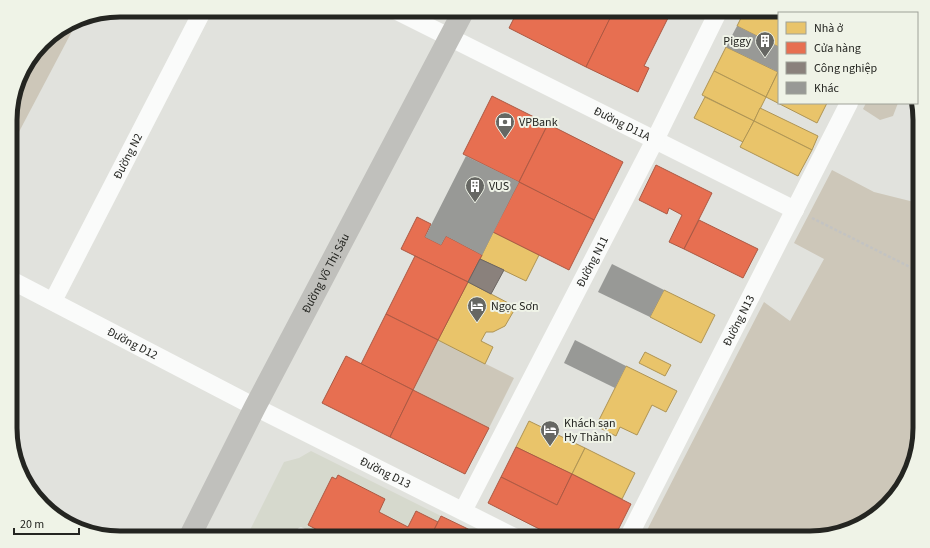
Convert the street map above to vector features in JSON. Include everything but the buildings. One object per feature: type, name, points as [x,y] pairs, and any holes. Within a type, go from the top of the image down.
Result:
[{"type":"main road","name":"Đường Võ Thị Sáu","points":[[193,531],[255,407],[460,17]]},
{"type":"street","name":"Đường N2","points":[[52,301],[199,17]]},
{"type":"street","name":"Đường D11A","points":[[408,17],[795,210]]},
{"type":"street","name":"Đường N11","points":[[463,511],[655,140],[716,17]]},
{"type":"street","name":"Đường N13","points":[[632,531],[848,104]]},
{"type":"street","name":"Đường D12","points":[[17,283],[255,407]]},
{"type":"street","name":"Đường D13","points":[[255,407],[502,531]]},
{"type":"path","points":[[795,210],[913,269]]},
{"type":"shaded area","points":[[74,28],[17,136],[18,106],[22,87],[31,68],[52,43],[63,34]]},
{"type":"shaded area","points":[[866,104],[898,104],[893,116],[880,120],[863,109]]},
{"type":"shaded area","points":[[832,170],[874,192],[913,202],[913,435],[908,461],[899,480],[892,491],[873,510],[850,523],[824,530],[647,531],[764,302],[790,321],[824,259],[794,243]]},
{"type":"shaded area","points":[[438,340],[514,378],[489,428],[413,390]]},
{"type":"shaded area","points":[[311,451],[441,516],[434,531],[250,531],[284,462],[299,458]]},
{"type":"place","name":"Piggy","points":[[765,58]]},
{"type":"place","name":"VPBank","points":[[505,139]]},
{"type":"place","name":"VUS","points":[[475,203]]},
{"type":"place","name":"Ngọc Sơn","points":[[477,323]]},
{"type":"place","name":"Khách sạn Hy Thành","points":[[550,447]]}]
